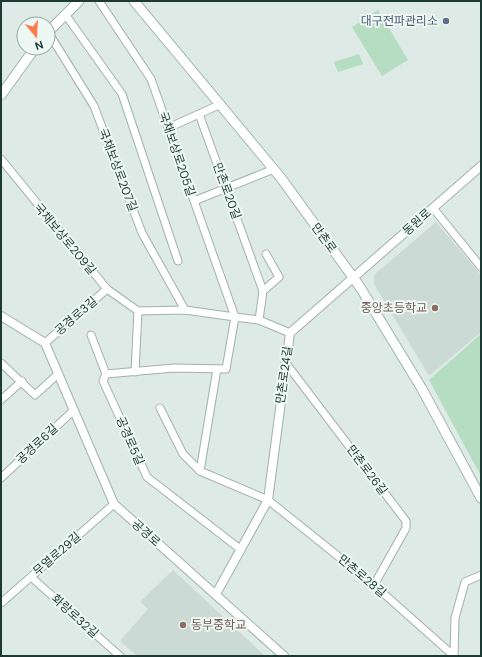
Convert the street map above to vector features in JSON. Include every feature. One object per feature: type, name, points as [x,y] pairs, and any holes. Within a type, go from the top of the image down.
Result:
[{"type":"main road","points":[[56,24],[79,1]]},
{"type":"main road","name":"만촌로","points":[[134,1],[274,169],[353,279],[422,389],[481,498]]},
{"type":"main road","points":[[1,95],[29,56]]},
{"type":"street","name":"국채보상로205길","points":[[99,1],[151,79],[235,317]]},
{"type":"street","points":[[65,14],[122,94],[178,261]]},
{"type":"street","name":"국채보상로207길","points":[[56,45],[94,106],[142,233],[185,310]]},
{"type":"street","points":[[168,128],[221,104]]},
{"type":"street","name":"만촌로20길","points":[[199,114],[263,291],[259,320]]},
{"type":"street","name":"국채보상로209길","points":[[1,159],[107,290],[138,311]]},
{"type":"street","name":"동원로","points":[[353,279],[481,166]]},
{"type":"street","points":[[194,201],[226,190],[274,169]]},
{"type":"street","points":[[433,208],[481,267]]},
{"type":"street","points":[[263,291],[279,277],[266,254]]},
{"type":"street","name":"만촌로24길","points":[[216,594],[268,500],[290,333],[353,279]]},
{"type":"street","name":"공경로3길","points":[[45,343],[107,290]]},
{"type":"street","points":[[135,372],[138,311],[185,310],[259,320],[290,333]]},
{"type":"street","points":[[1,316],[45,343]]},
{"type":"street","points":[[106,374],[174,368],[226,369],[235,317]]},
{"type":"street","name":"공경로5길","points":[[91,335],[106,374],[103,381],[147,477],[240,549]]},
{"type":"street","name":"공경로","points":[[45,343],[114,504],[284,656]]},
{"type":"street","name":"만촌로26길","points":[[285,362],[406,521],[406,528],[374,585]]},
{"type":"street","points":[[1,363],[22,381],[35,395],[58,374]]},
{"type":"street","points":[[200,471],[218,369]]},
{"type":"street","points":[[1,400],[22,381]]},
{"type":"street","points":[[160,408],[183,454],[200,471],[268,500]]},
{"type":"street","name":"공경로6길","points":[[2,475],[74,410]]},
{"type":"street","name":"만촌로28길","points":[[268,500],[374,585],[454,656]]},
{"type":"street","name":"무열로29길","points":[[1,603],[114,504]]},
{"type":"street","points":[[454,656],[455,618],[465,582],[481,575]]},
{"type":"street","name":"화랑로32길","points":[[31,576],[120,656]]},
{"type":"shaded area","name":"중앙초등학교","points":[[436,222],[481,275],[481,332],[429,376],[374,284],[374,275]]},
{"type":"shaded area","name":"동부중학교","points":[[173,570],[265,656],[137,656],[120,641],[148,609],[140,602]]},
{"type":"green space","points":[[378,10],[408,60],[382,76],[352,27]]},
{"type":"green space","points":[[359,54],[363,64],[338,72],[334,62]]},
{"type":"green space","points":[[481,334],[481,476],[429,380]]},
{"type":"place","name":"대구전파관리소","points":[[446,21]]},
{"type":"place","name":"중앙초등학교","points":[[435,308]]},
{"type":"place","name":"동부중학교","points":[[183,625]]}]
